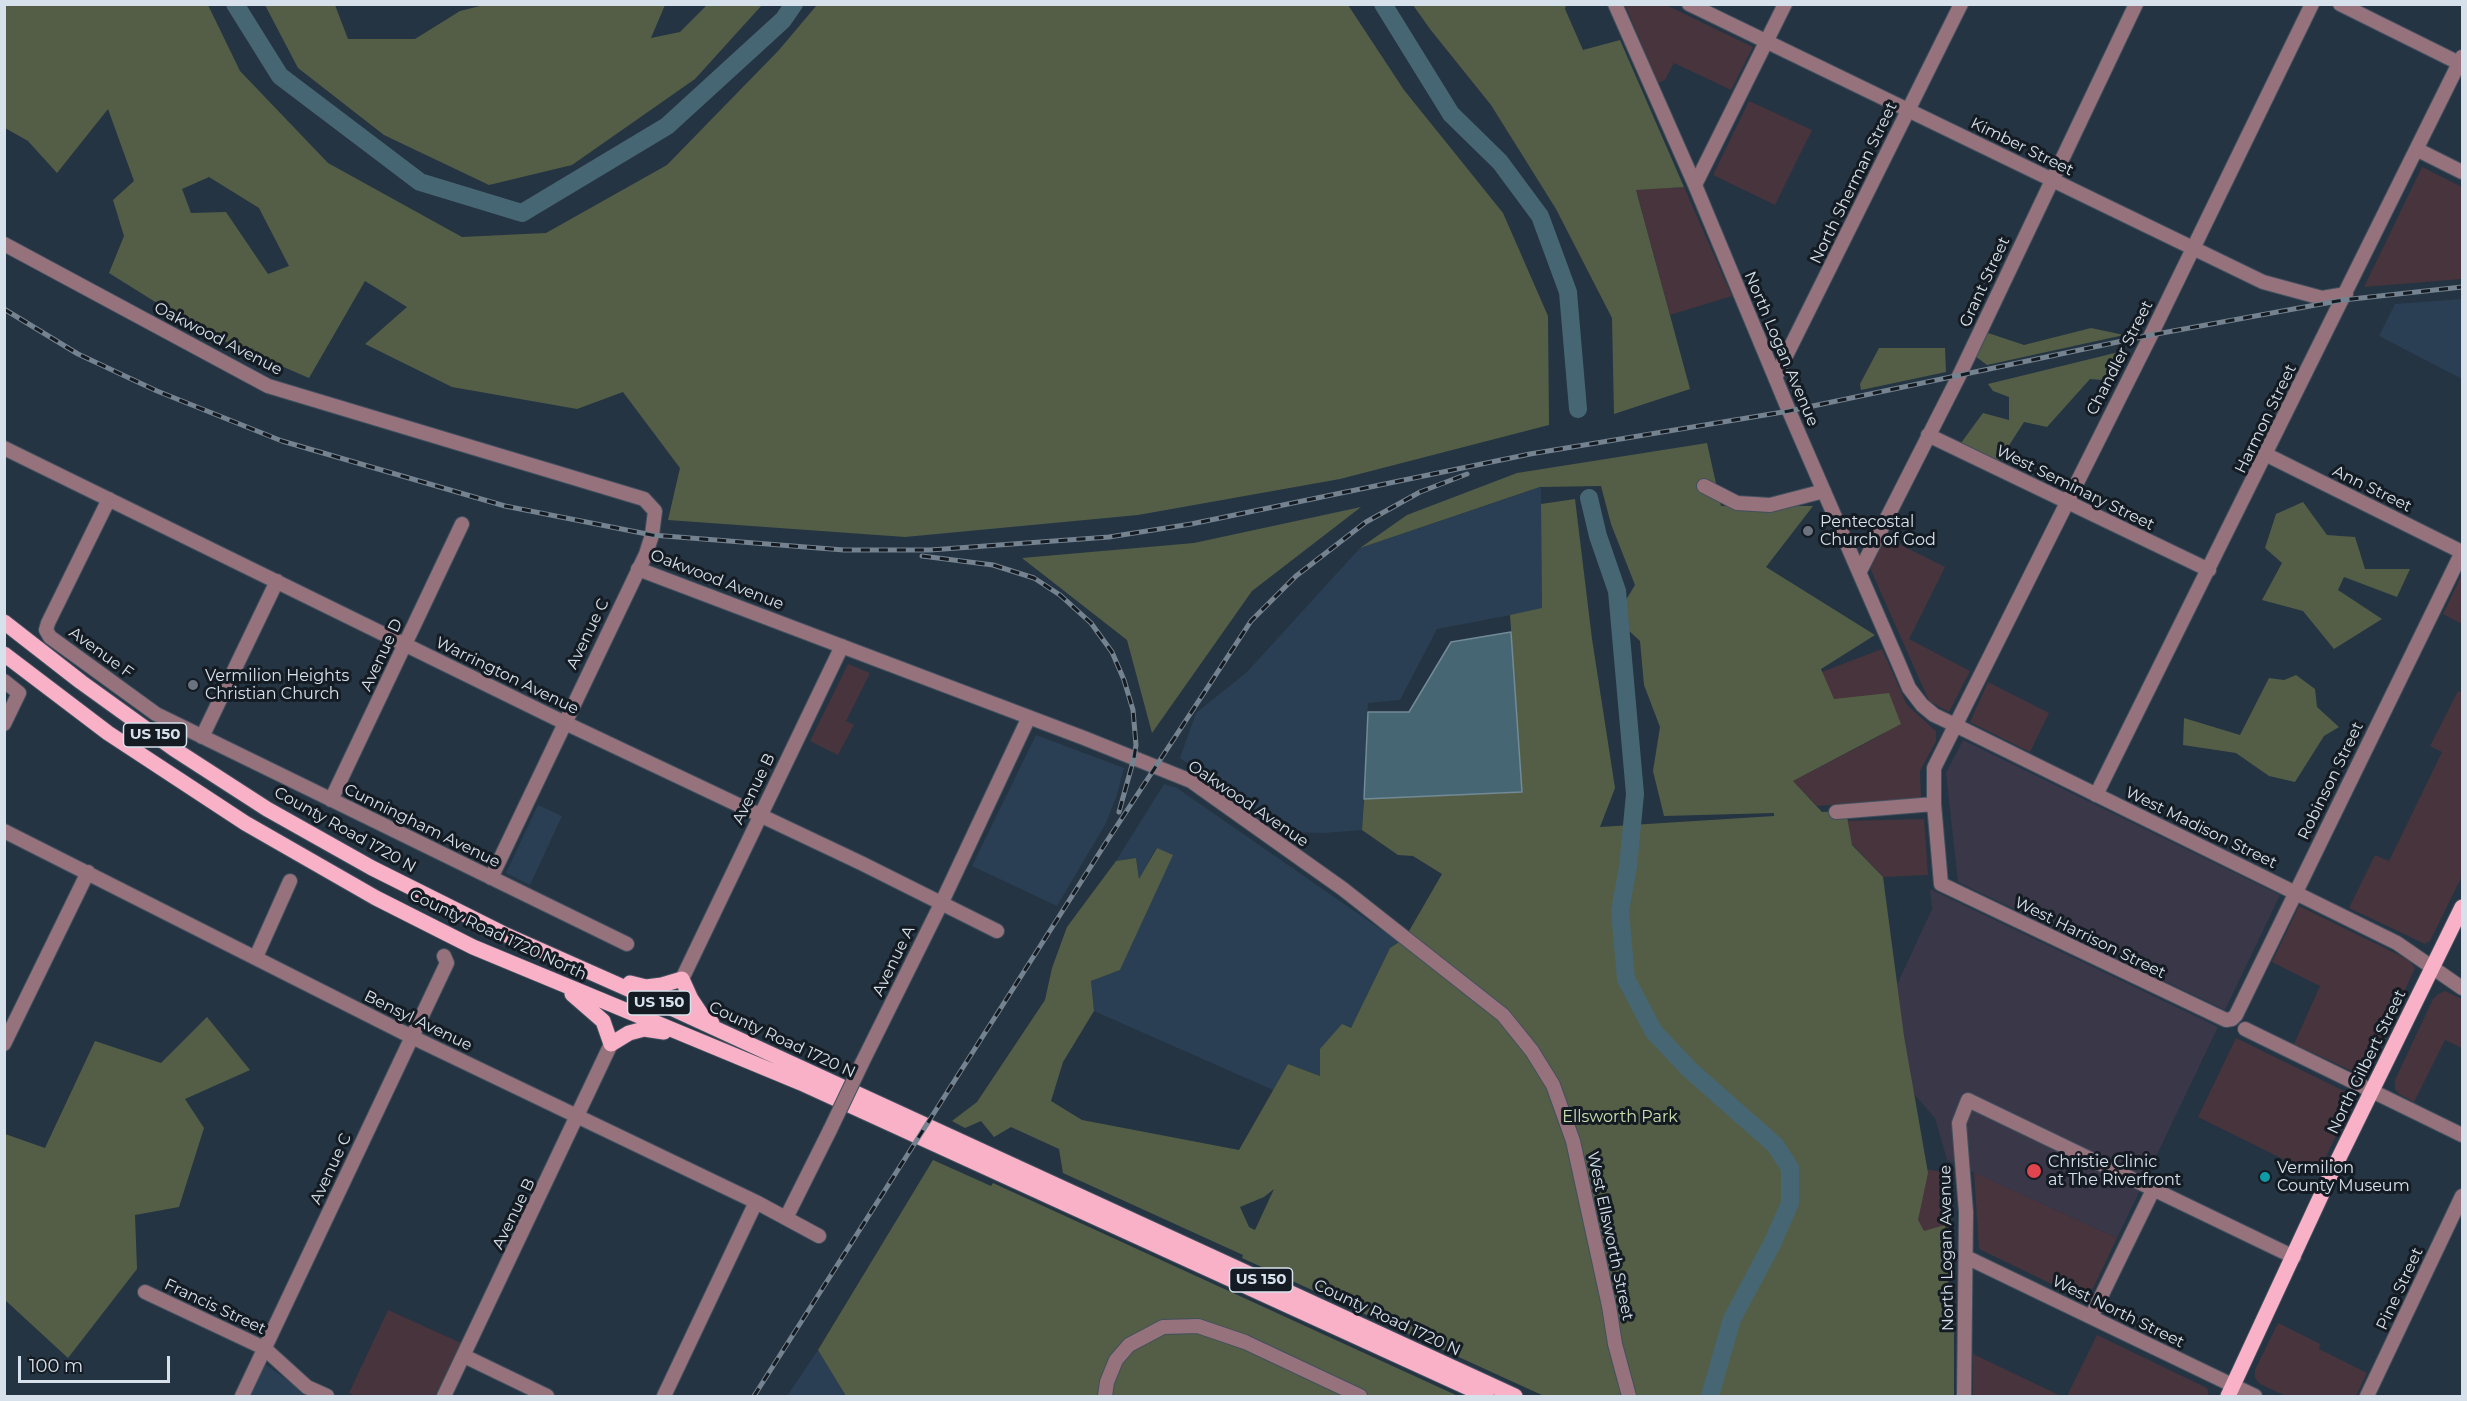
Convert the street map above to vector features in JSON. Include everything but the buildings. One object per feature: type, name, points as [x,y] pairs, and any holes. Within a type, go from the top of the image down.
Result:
[{"type":"main road","name":"County Road 1720 N","points":[[4,622],[81,682],[174,749],[267,809],[372,868],[504,934],[1515,1396]]},
{"type":"main road","name":"County Road 1720 North","points":[[4,654],[108,733],[245,824],[302,857],[473,947],[558,984],[685,1034]]},
{"type":"main road","name":"North Gilbert Street","points":[[2230,1391],[2463,907]]},
{"type":"main road","points":[[587,971],[646,987],[662,986],[682,979],[701,1014],[723,1033]]},
{"type":"main road","points":[[558,984],[597,1014],[603,1021],[611,1044],[629,1033],[644,1029],[685,1034]]},
{"type":"main road","name":"County Road 1720 N","points":[[685,1034],[954,1152],[1485,1396]]},
{"type":"street","name":"North Logan Avenue","points":[[1614,4],[1695,185],[1909,688],[1922,705]]},
{"type":"street","name":"Kimber Street","points":[[1689,4],[2263,282],[2322,298],[2346,294]]},
{"type":"street","points":[[1695,185],[1785,4]]},
{"type":"street","name":"North Sherman Street","points":[[1776,375],[1961,4]]},
{"type":"street","name":"Grant Street","points":[[1860,571],[1968,357],[2136,4]]},
{"type":"street","name":"Chandler Street","points":[[1955,725],[2312,4]]},
{"type":"street","points":[[2340,4],[2461,60]]},
{"type":"street","name":"Harmon Street","points":[[2096,795],[2267,455],[2461,60]]},
{"type":"street","points":[[2418,150],[2463,172]]},
{"type":"street","name":"Oakwood Avenue","points":[[4,244],[268,386],[644,499],[655,511],[652,535],[638,568],[1029,717],[1191,782],[1342,889]]},
{"type":"street","name":"West Seminary Street","points":[[1928,435],[2209,570]]},
{"type":"street","name":"Warrington Avenue","points":[[4,448],[563,722],[942,902],[997,931]]},
{"type":"street","name":"Ann Street","points":[[2267,455],[2463,552]]},
{"type":"street","points":[[1704,486],[1737,503],[1770,505],[1824,491]]},
{"type":"street","name":"Avenue F","points":[[109,499],[69,577],[46,630],[50,637],[156,714],[202,737]]},
{"type":"street","name":"Avenue D","points":[[331,800],[462,524]]},
{"type":"street","name":"Robinson Street","points":[[2226,1020],[2236,1015],[2294,892],[2463,552]]},
{"type":"street","name":"Avenue C","points":[[491,878],[638,568]]},
{"type":"street","points":[[202,737],[277,581]]},
{"type":"street","name":"Avenue B","points":[[682,979],[842,646]]},
{"type":"street","points":[[4,681],[19,693],[4,724]]},
{"type":"street","name":"West Madison Street","points":[[1922,705],[1934,715],[2401,945],[2463,988]]},
{"type":"street","name":"Avenue A","points":[[786,1218],[942,902],[1029,717]]},
{"type":"street","points":[[1836,812],[1934,804],[1934,768],[1955,725]]},
{"type":"street","name":"Cunningham Avenue","points":[[202,737],[627,944]]},
{"type":"street","name":"West Harrison Street","points":[[1934,804],[1941,884],[2226,1020]]},
{"type":"street","name":"Bensyl Avenue","points":[[4,831],[412,1037],[756,1202],[819,1236]]},
{"type":"street","points":[[4,1044],[88,872]]},
{"type":"street","points":[[256,957],[290,881]]},
{"type":"street","name":"West Ellsworth Street","points":[[1342,889],[1503,1015],[1532,1051],[1553,1085],[1573,1141],[1609,1306],[1615,1344],[1629,1396]]},
{"type":"street","name":"Avenue C","points":[[242,1396],[447,963],[444,956]]},
{"type":"street","points":[[2245,1029],[2463,1135]]},
{"type":"street","name":"Avenue B","points":[[444,1396],[579,1117],[611,1044]]},
{"type":"street","name":"North Logan Avenue","points":[[1964,1396],[1966,1212],[1959,1123],[1968,1100],[2154,1188]]},
{"type":"street","points":[[2091,1317],[2154,1188],[2294,1257]]},
{"type":"street","name":"Pine Street","points":[[2367,1396],[2463,1196]]},
{"type":"street","points":[[664,1396],[756,1202]]},
{"type":"street","name":"West North Street","points":[[1966,1257],[2091,1317],[2230,1391],[2255,1396]]},
{"type":"street","name":"Francis Street","points":[[145,1292],[264,1348],[307,1387],[327,1396]]},
{"type":"street","points":[[1105,1396],[1107,1382],[1116,1360],[1129,1345],[1163,1327],[1198,1326],[1245,1342],[1360,1396]]},
{"type":"street","points":[[464,1356],[547,1396]]},
{"type":"shaded area","points":[[1625,5],[1666,5],[1753,47],[1731,90],[1674,63],[1665,80],[1658,83]]},
{"type":"shaded area","points":[[1749,101],[1812,130],[1775,205],[1713,175]]},
{"type":"shaded area","points":[[2422,167],[2462,187],[2462,279],[2364,287]]},
{"type":"shaded area","points":[[1684,187],[1732,296],[1670,315],[1636,189]]},
{"type":"shaded area","points":[[2462,299],[2462,379],[2379,336],[2395,304]]},
{"type":"shaded area","points":[[1541,487],[1542,609],[1437,629],[1400,700],[1368,703],[1362,830],[1323,833],[1287,832],[1180,758],[1196,713],[1247,672],[1360,548]]},
{"type":"shaded area","points":[[1885,537],[1945,567],[1909,639],[1970,671],[1949,712],[1929,701],[1870,568]]},
{"type":"shaded area","points":[[2462,574],[2462,624],[2443,614]]},
{"type":"shaded area","points":[[1511,632],[1522,792],[1364,799],[1368,712],[1409,712],[1451,642]]},
{"type":"shaded area","points":[[1882,649],[1907,705],[1936,731],[1936,741],[1920,771],[1921,799],[1817,806],[1793,781],[1883,734],[1835,712],[1819,673]]},
{"type":"shaded area","points":[[848,664],[870,673],[846,721],[854,725],[838,755],[810,741]]},
{"type":"shaded area","points":[[1988,682],[2049,713],[2030,752],[1970,722]]},
{"type":"shaded area","points":[[2458,691],[2462,693],[2462,876],[2430,941],[2425,944],[2349,908],[2375,855],[2389,861],[2442,752],[2430,746]]},
{"type":"shaded area","points":[[1036,735],[1124,768],[1116,798],[1105,825],[1057,906],[972,866]]},
{"type":"shaded area","points":[[1963,740],[2280,895],[2225,1010],[1958,882],[1946,773]]},
{"type":"shaded area","points":[[1164,784],[1177,788],[1399,942],[1390,948],[1351,1028],[1320,1076],[1288,1064],[1273,1090],[1094,1011],[1091,981],[1120,970],[1172,856],[1156,848],[1139,880],[1136,858],[1116,861]]},
{"type":"shaded area","points":[[538,805],[562,816],[530,885],[506,873]]},
{"type":"shaded area","points":[[1924,819],[1928,875],[1883,877],[1847,839],[1845,821]]},
{"type":"shaded area","points":[[1930,889],[2218,1027],[2117,1238],[1947,1160],[1935,1118],[1899,1077],[1889,1002],[1932,909]]},
{"type":"shaded area","points":[[2299,906],[2409,960],[2415,968],[2375,1055],[2371,1062],[2361,1070],[2352,1071],[2294,1044],[2320,986],[2272,962]]},
{"type":"shaded area","points":[[2445,991],[2462,999],[2462,1048],[2445,1040],[2414,1102],[2399,1094],[2395,1089],[2395,1080],[2433,999]]},
{"type":"shaded area","points":[[2236,1038],[2348,1093],[2351,1104],[2317,1176],[2198,1117]]},
{"type":"shaded area","points":[[1914,1167],[1949,1173],[1954,1265],[1917,1261]]},
{"type":"shaded area","points":[[1974,1172],[2117,1238],[2087,1301],[1979,1249]]},
{"type":"shaded area","points":[[388,1310],[461,1343],[435,1396],[356,1396],[349,1393]]},
{"type":"shaded area","points":[[2278,1323],[2320,1344],[2319,1349],[2367,1373],[2356,1396],[2286,1396],[2260,1384],[2255,1378],[2255,1370]]},
{"type":"shaded area","points":[[2097,1335],[2207,1388],[2209,1396],[2067,1396]]},
{"type":"shaded area","points":[[818,1350],[846,1396],[787,1396]]},
{"type":"shaded area","points":[[1973,1354],[2061,1396],[1973,1396]]},
{"type":"shaded area","points":[[265,1364],[305,1393],[311,1396],[250,1396]]},
{"type":"green space","points":[[4,5],[208,5],[240,71],[328,163],[462,237],[546,233],[667,165],[779,50],[817,5],[1348,5],[1404,90],[1503,213],[1548,316],[1549,425],[1340,479],[1138,515],[905,537],[668,520],[680,468],[623,392],[577,409],[452,387],[365,344],[407,307],[365,281],[309,378],[205,333],[109,273],[124,236],[113,200],[134,181],[108,109],[57,173],[28,141],[5,128]],"holes":[[[209,177],[259,208],[289,266],[268,274],[226,212],[191,213],[182,189]]]},
{"type":"green space","points":[[265,5],[335,5],[348,39],[415,39],[460,11],[484,5],[665,5],[651,38],[680,32],[707,5],[762,5],[695,79],[572,165],[489,185],[384,135],[298,68]]},
{"type":"green space","points":[[1413,5],[1566,5],[1565,9],[1583,50],[1620,40],[1684,187],[1636,190],[1690,389],[1614,414],[1612,318],[1556,209],[1491,105]]},
{"type":"green space","points":[[2091,328],[2124,335],[1987,365],[1975,356],[1988,333],[2024,345]]},
{"type":"green space","points":[[1879,348],[1945,348],[1946,372],[1861,390],[1860,384]]},
{"type":"green space","points":[[2119,352],[2123,363],[2115,381],[2090,379],[2047,427],[2024,422],[1999,461],[1961,443],[1983,413],[2009,420],[2009,397],[1993,391],[1988,384]]},
{"type":"green space","name":"Ellsworth Park","points":[[1707,443],[1721,506],[1813,506],[1766,567],[1875,635],[1821,669],[1834,699],[1889,693],[1901,724],[1793,781],[1822,812],[1846,811],[1852,845],[1883,877],[1904,1036],[1928,1173],[1918,1220],[1924,1231],[1945,1225],[1946,1264],[1954,1265],[1948,1270],[1949,1309],[1954,1322],[1954,1396],[1544,1396],[1242,1258],[1243,1255],[1063,1173],[1059,1149],[1011,1127],[994,1137],[981,1121],[965,1128],[952,1121],[977,1102],[1045,1000],[1052,968],[1067,927],[1116,861],[1136,858],[1139,879],[1157,848],[1173,855],[1120,970],[1091,981],[1094,1011],[1063,1062],[1051,1101],[1082,1120],[1239,1150],[1288,1064],[1320,1076],[1320,1049],[1342,1024],[1351,1028],[1390,948],[1405,938],[1442,874],[1413,856],[1398,855],[1362,830],[1364,799],[1522,792],[1510,615],[1542,608],[1541,504],[1575,499],[1592,639],[1615,788],[1600,827],[1774,816],[1774,813],[1664,816],[1653,771],[1660,727],[1644,685],[1640,641],[1615,618],[1635,585],[1611,524],[1601,486],[1540,487],[1360,548],[1407,515],[1517,473]],"holes":[[[1274,1189],[1255,1230],[1249,1227],[1240,1207],[1264,1197]]]},
{"type":"green space","points":[[2303,502],[2327,535],[2355,537],[2365,569],[2410,569],[2397,597],[2344,577],[2338,590],[2382,619],[2334,649],[2303,611],[2262,600],[2282,563],[2265,548],[2276,514]]},
{"type":"green space","points":[[1361,507],[1252,591],[1152,733],[1127,640],[1022,558],[1194,543]]},
{"type":"green space","points":[[2296,675],[2315,689],[2317,707],[2339,727],[2324,736],[2295,782],[2269,776],[2236,753],[2183,745],[2184,718],[2240,735],[2269,678],[2284,680]]},
{"type":"green space","points":[[207,1017],[250,1070],[185,1099],[204,1128],[179,1207],[135,1215],[137,1269],[68,1358],[5,1300],[5,1134],[45,1148],[95,1041],[161,1063]]},
{"type":"green space","points":[[933,1160],[991,1186],[993,1183],[1458,1396],[846,1396],[818,1350]]},
{"type":"waterway","points":[[235,4],[280,76],[420,182],[522,213],[667,126],[783,20],[794,4]]},
{"type":"waterway","points":[[1383,4],[1451,114],[1500,162],[1540,216],[1568,292],[1578,409]]},
{"type":"waterway","points":[[1589,498],[1598,536],[1617,591],[1635,794],[1628,867],[1620,911],[1626,979],[1654,1032],[1690,1070],[1775,1145],[1790,1168],[1790,1203],[1772,1244],[1732,1319],[1710,1396]]},
{"type":"railway","points":[[4,309],[78,354],[157,391],[282,441],[505,506],[652,535],[844,550],[930,550],[1109,537],[1191,524],[1530,454],[1789,411],[2151,335],[2343,300],[2462,287]]},
{"type":"railway","points":[[754,1396],[1107,841],[1251,621],[1296,576],[1366,522],[1420,492],[1467,474]]},
{"type":"railway","points":[[922,556],[993,565],[1034,578],[1060,595],[1091,623],[1112,652],[1133,710],[1136,745],[1119,812]]},
{"type":"place","name":"Pentecostal Church of God","points":[[1808,531]]},
{"type":"place","name":"Vermilion Heights Christian Church","points":[[193,685]]},
{"type":"place","name":"Christie Clinic at The Riverfront","points":[[2034,1171]]},
{"type":"place","name":"Vermilion County Museum","points":[[2265,1177]]}]
